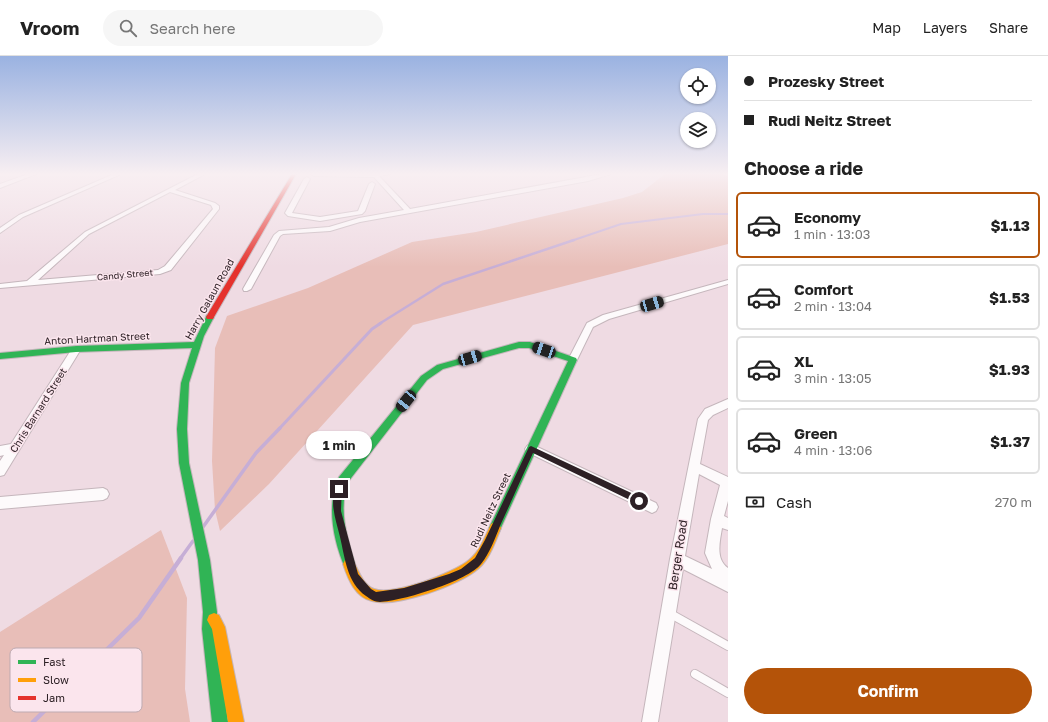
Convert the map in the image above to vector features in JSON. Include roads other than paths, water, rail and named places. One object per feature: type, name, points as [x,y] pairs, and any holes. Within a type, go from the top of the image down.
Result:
[{"type":"street","points":[[0,231],[26,214],[47,205]]},
{"type":"street","points":[[30,283],[87,233],[140,205]]},
{"type":"street","name":"Candy Street","points":[[0,286],[160,272],[168,268],[216,209],[215,205]]},
{"type":"street","name":"Harry Galaun Road","points":[[220,722],[209,629],[210,612],[204,560],[184,463],[182,429],[185,383],[196,345],[218,302],[276,205]]},
{"type":"street","points":[[294,205],[289,214],[310,219],[325,219],[360,213],[364,205]]},
{"type":"street","points":[[403,205],[408,211]]},
{"type":"street","points":[[247,289],[278,233],[286,231],[319,231],[335,228],[359,220],[441,205]]},
{"type":"street","points":[[310,219],[319,231]]},
{"type":"street","name":"Rudi Neitz Street","points":[[573,360],[530,345],[515,345],[440,367],[424,378],[351,469],[339,489],[337,511],[354,577],[358,583],[374,596],[390,596],[430,586],[470,568],[478,561],[488,543],[588,328],[592,324],[606,317],[728,282]]},
{"type":"street","name":"Anton Hartman Street","points":[[0,356],[76,349],[196,345]]},
{"type":"street","name":"Chris Barnard Street","points":[[0,471],[76,349]]},
{"type":"street","name":"Berger Road","points":[[650,722],[677,559],[703,419],[709,412],[728,403]]},
{"type":"street","points":[[0,451],[15,448]]},
{"type":"street","points":[[531,449],[652,507]]},
{"type":"street","points":[[694,466],[727,483],[723,522],[712,553],[719,570],[728,576]]},
{"type":"street","points":[[0,503],[103,494]]},
{"type":"street","points":[[677,559],[728,585]]},
{"type":"street","name":"Harry Galaun Road","points":[[210,612],[218,627],[236,722]]},
{"type":"lane","points":[[668,612],[728,646]]},
{"type":"lane","points":[[695,674],[728,693]]},
{"type":"waterway","points":[[571,241],[621,224],[703,214],[728,214]]},
{"type":"waterway","points":[[379,324],[443,284],[574,240]]},
{"type":"waterway","points":[[279,429],[372,329],[381,323]]},
{"type":"waterway","points":[[203,527],[256,453],[280,428]]},
{"type":"waterway","points":[[180,559],[193,541]]},
{"type":"waterway","points":[[108,648],[139,618],[181,558]]},
{"type":"waterway","points":[[33,722],[43,712]]}]
